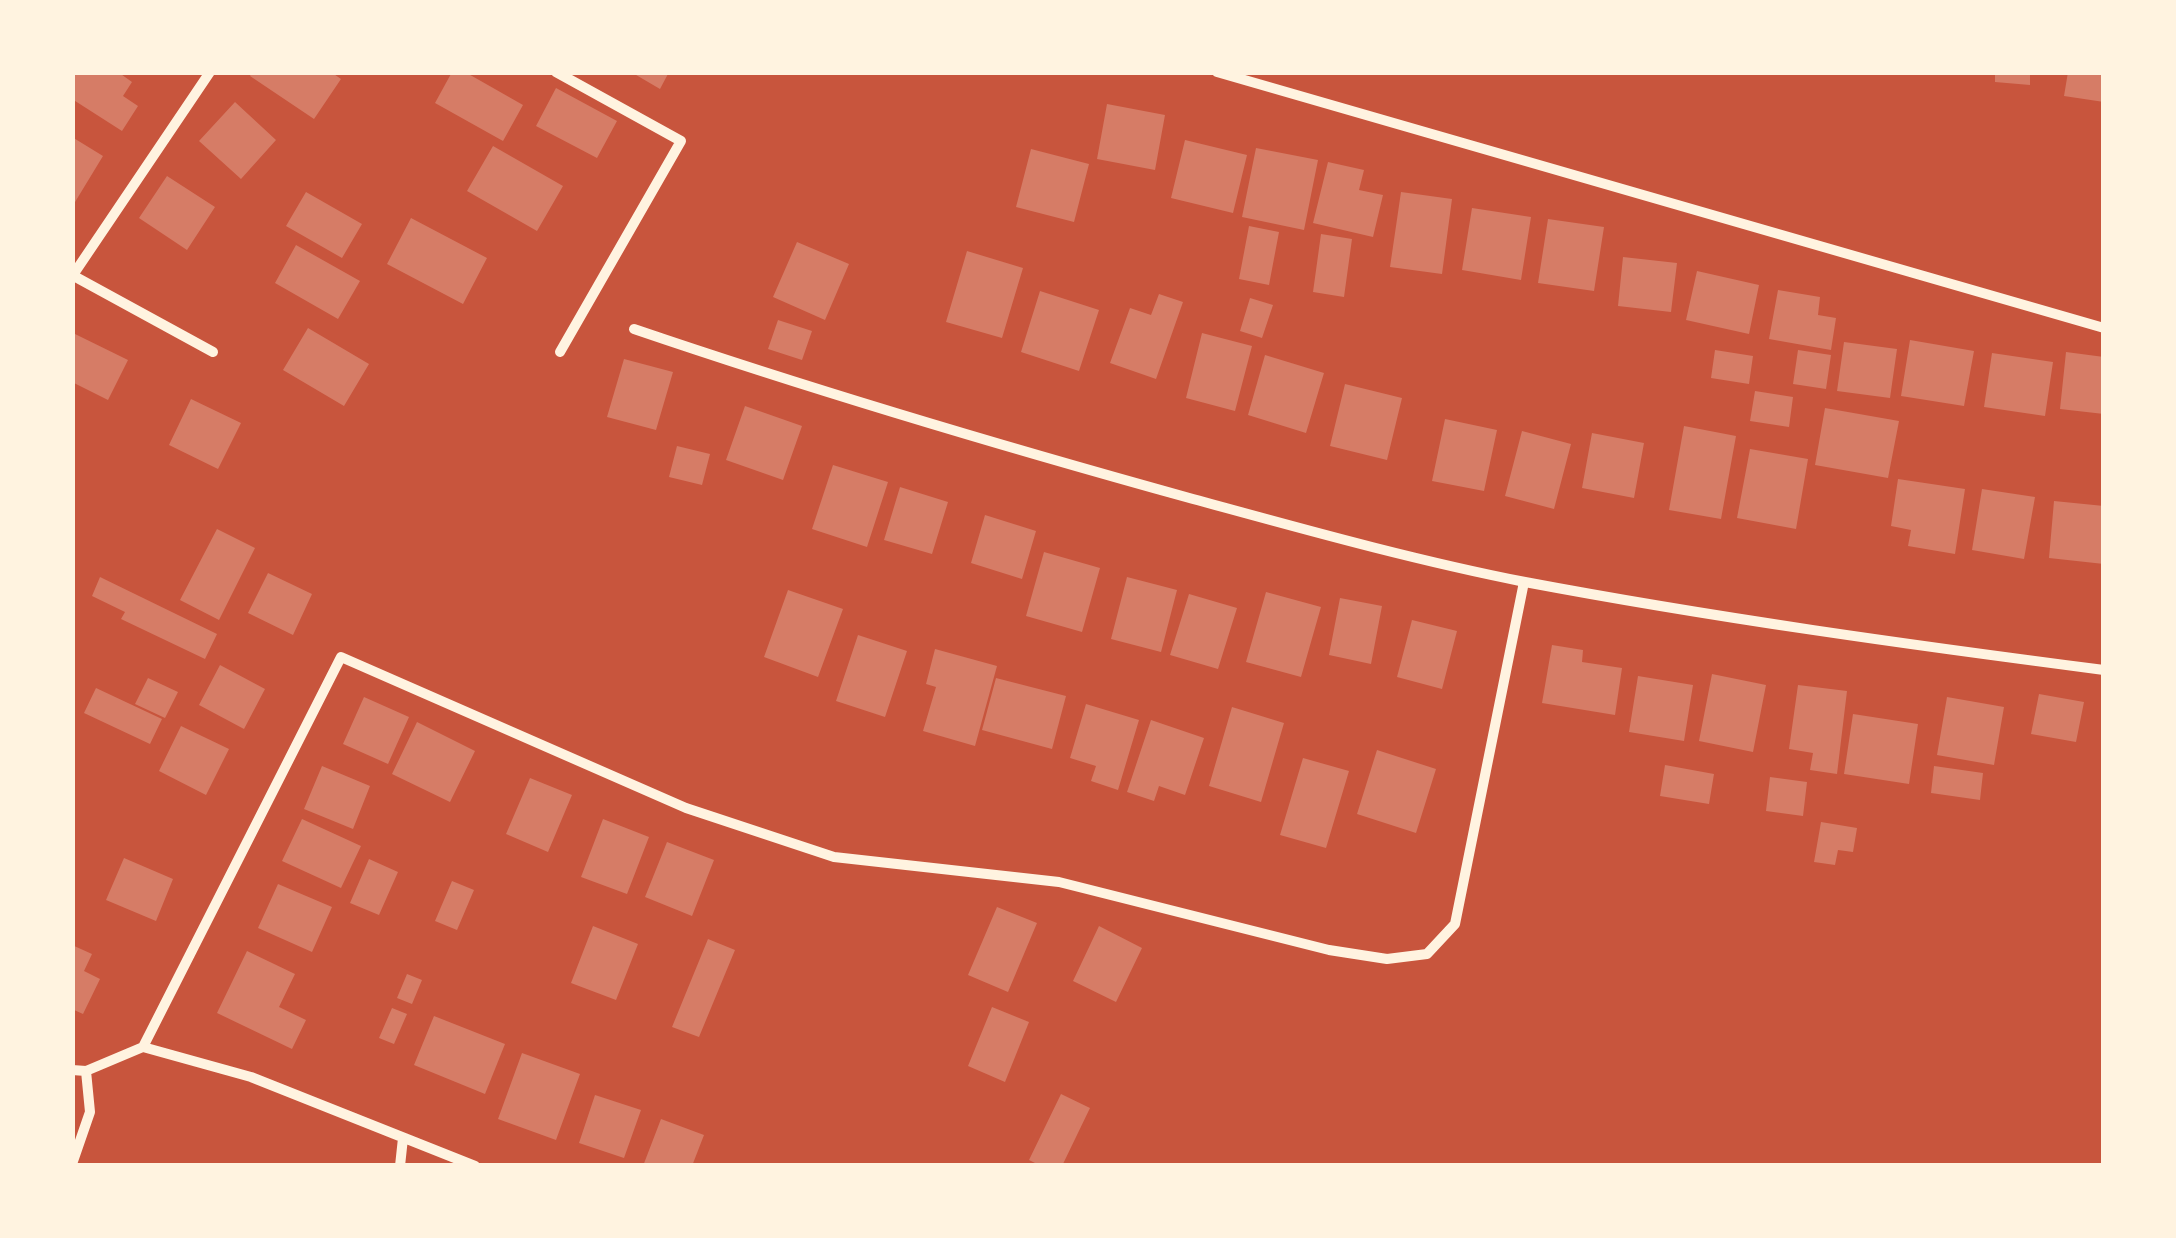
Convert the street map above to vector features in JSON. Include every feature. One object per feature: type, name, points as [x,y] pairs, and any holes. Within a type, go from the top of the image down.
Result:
[{"type":"street","points":[[210,72],[73,275],[213,352]]},
{"type":"street","points":[[556,72],[681,141],[560,352]]},
{"type":"street","points":[[1217,72],[2104,328]]},
{"type":"street","points":[[634,329],[821,393],[994,444],[1346,540],[1524,582],[1914,645],[2104,670]]},
{"type":"street","points":[[143,1048],[340,657],[686,808],[834,857],[1059,882],[1329,950],[1388,960],[1427,954],[1454,924],[1524,582]]},
{"type":"street","points":[[72,1070],[86,1070],[143,1048],[251,1077],[475,1166]]},
{"type":"street","points":[[72,1164],[90,1112],[86,1070]]},
{"type":"street","points":[[400,1166],[403,1138]]},
{"type":"building","points":[[72,72],[118,72],[132,82],[123,96],[138,106],[122,131],[72,99]]},
{"type":"building","points":[[252,72],[331,72],[341,79],[314,119],[250,76]]},
{"type":"building","points":[[452,72],[465,72],[523,105],[503,141],[435,103]]},
{"type":"building","points":[[631,72],[669,72],[660,89]]},
{"type":"building","points":[[1995,72],[2030,72],[2030,85],[1995,82]]},
{"type":"building","points":[[2068,72],[2104,72],[2104,102],[2064,96]]},
{"type":"building","points":[[556,88],[617,121],[597,158],[536,126]]},
{"type":"building","points":[[235,102],[276,140],[241,179],[199,141]]},
{"type":"building","points":[[1107,104],[1165,115],[1155,170],[1097,159]]},
{"type":"building","points":[[72,137],[103,156],[72,207]]},
{"type":"building","points":[[1185,140],[1247,155],[1233,213],[1171,198]]},
{"type":"building","points":[[493,146],[563,186],[537,231],[467,191]]},
{"type":"building","points":[[1256,148],[1318,160],[1304,230],[1242,217]]},
{"type":"building","points":[[1031,149],[1089,164],[1074,222],[1016,207]]},
{"type":"building","points":[[1328,162],[1364,170],[1359,190],[1383,195],[1373,237],[1313,223]]},
{"type":"building","points":[[167,176],[215,207],[187,250],[139,218]]},
{"type":"building","points":[[306,192],[362,224],[342,258],[286,226]]},
{"type":"building","points":[[1401,192],[1452,199],[1442,274],[1390,267]]},
{"type":"building","points":[[1472,208],[1531,217],[1521,280],[1462,270]]},
{"type":"building","points":[[411,218],[487,258],[463,304],[387,264]]},
{"type":"building","points":[[1548,219],[1604,227],[1594,291],[1538,283]]},
{"type":"building","points":[[1249,226],[1279,232],[1269,285],[1239,279]]},
{"type":"building","points":[[1321,234],[1352,239],[1344,297],[1313,292]]},
{"type":"building","points":[[797,242],[849,264],[825,320],[773,297]]},
{"type":"building","points":[[296,245],[360,281],[338,319],[275,283]]},
{"type":"building","points":[[967,251],[1023,268],[1002,338],[946,322]]},
{"type":"building","points":[[1623,257],[1677,263],[1671,312],[1618,306]]},
{"type":"building","points":[[1697,271],[1759,285],[1749,334],[1686,320]]},
{"type":"building","points":[[1778,290],[1820,297],[1818,315],[1836,318],[1831,350],[1769,339]]},
{"type":"building","points":[[1040,291],[1099,310],[1079,371],[1021,352]]},
{"type":"building","points":[[1159,294],[1183,302],[1156,379],[1110,363],[1130,308],[1151,315]]},
{"type":"building","points":[[1250,298],[1273,305],[1262,338],[1240,331]]},
{"type":"building","points":[[778,320],[812,331],[802,360],[768,349]]},
{"type":"building","points":[[308,328],[369,364],[344,406],[283,370]]},
{"type":"building","points":[[1202,333],[1252,346],[1235,411],[1186,398]]},
{"type":"building","points":[[75,334],[128,360],[108,400],[72,382]]},
{"type":"building","points":[[1910,340],[1974,351],[1964,406],[1901,396]]},
{"type":"building","points":[[1844,342],[1897,349],[1890,398],[1837,391]]},
{"type":"building","points":[[1715,350],[1753,356],[1749,384],[1711,378]]},
{"type":"building","points":[[1798,350],[1831,355],[1826,389],[1793,384]]},
{"type":"building","points":[[2066,352],[2104,357],[2104,414],[2060,409]]},
{"type":"building","points":[[1992,353],[2053,362],[2045,416],[1984,407]]},
{"type":"building","points":[[1265,355],[1324,373],[1306,433],[1248,415]]},
{"type":"building","points":[[624,359],[673,372],[656,430],[607,417]]},
{"type":"building","points":[[1345,384],[1402,398],[1387,460],[1330,446]]},
{"type":"building","points":[[1755,391],[1793,397],[1789,427],[1750,421]]},
{"type":"building","points":[[191,399],[241,423],[218,469],[169,445]]},
{"type":"building","points":[[745,406],[802,426],[783,480],[726,460]]},
{"type":"building","points":[[1825,408],[1899,421],[1888,478],[1815,465]]},
{"type":"building","points":[[1445,419],[1497,430],[1484,491],[1432,481]]},
{"type":"building","points":[[1684,426],[1736,436],[1721,519],[1669,510]]},
{"type":"building","points":[[1522,431],[1571,444],[1554,509],[1505,496]]},
{"type":"building","points":[[1592,433],[1644,443],[1634,498],[1582,488]]},
{"type":"building","points":[[677,446],[710,454],[702,485],[669,477]]},
{"type":"building","points":[[1750,449],[1808,459],[1796,529],[1737,518]]},
{"type":"building","points":[[833,465],[888,482],[867,547],[812,529]]},
{"type":"building","points":[[1898,479],[1965,489],[1955,554],[1908,546],[1911,530],[1891,526]]},
{"type":"building","points":[[900,487],[948,502],[932,554],[884,540]]},
{"type":"building","points":[[1982,489],[2035,497],[2024,559],[1972,550]]},
{"type":"building","points":[[2054,501],[2104,506],[2104,564],[2049,558]]},
{"type":"building","points":[[985,515],[1036,531],[1022,579],[971,563]]},
{"type":"building","points":[[217,529],[255,548],[219,620],[180,600]]},
{"type":"building","points":[[1044,552],[1100,568],[1082,632],[1026,616]]},
{"type":"building","points":[[268,573],[312,594],[293,635],[248,613]]},
{"type":"building","points":[[100,577],[217,634],[205,659],[121,619],[125,612],[92,596]]},
{"type":"building","points":[[1127,577],[1177,590],[1161,652],[1111,639]]},
{"type":"building","points":[[788,590],[843,609],[818,677],[764,657]]},
{"type":"building","points":[[1266,592],[1321,607],[1301,677],[1246,662]]},
{"type":"building","points":[[1189,594],[1237,608],[1218,669],[1170,655]]},
{"type":"building","points":[[1340,598],[1382,606],[1371,664],[1329,655]]},
{"type":"building","points":[[1412,620],[1457,631],[1442,689],[1397,677]]},
{"type":"building","points":[[858,635],[907,651],[885,717],[836,701]]},
{"type":"building","points":[[1552,645],[1583,650],[1582,662],[1622,668],[1615,715],[1542,703]]},
{"type":"building","points":[[935,649],[997,666],[975,746],[923,731],[936,687],[926,684]]},
{"type":"building","points":[[220,665],[265,689],[244,729],[199,705]]},
{"type":"building","points":[[1712,674],[1766,685],[1753,752],[1699,741]]},
{"type":"building","points":[[1638,676],[1693,685],[1684,741],[1629,732]]},
{"type":"building","points":[[148,678],[178,692],[165,718],[135,704]]},
{"type":"building","points":[[996,678],[1066,696],[1052,749],[982,730]]},
{"type":"building","points":[[1798,685],[1847,691],[1837,774],[1810,770],[1813,753],[1789,749]]},
{"type":"building","points":[[96,688],[162,719],[150,744],[84,713]]},
{"type":"building","points":[[2039,694],[2084,702],[2076,742],[2031,734]]},
{"type":"building","points":[[364,697],[409,717],[388,764],[343,744]]},
{"type":"building","points":[[1947,697],[2004,707],[1994,765],[1937,755]]},
{"type":"building","points":[[1086,704],[1139,720],[1118,790],[1091,781],[1096,766],[1070,758]]},
{"type":"building","points":[[1232,707],[1284,723],[1261,802],[1209,786]]},
{"type":"building","points":[[1853,714],[1918,724],[1909,784],[1844,774]]},
{"type":"building","points":[[1151,720],[1204,738],[1185,795],[1159,786],[1154,801],[1127,792]]},
{"type":"building","points":[[417,722],[475,751],[450,802],[392,774]]},
{"type":"building","points":[[181,726],[229,749],[206,795],[159,771]]},
{"type":"building","points":[[1377,750],[1436,769],[1416,833],[1357,814]]},
{"type":"building","points":[[1303,758],[1349,771],[1326,848],[1280,835]]},
{"type":"building","points":[[1665,765],[1714,774],[1709,804],[1660,796]]},
{"type":"building","points":[[322,766],[370,786],[353,829],[304,809]]},
{"type":"building","points":[[1934,766],[1983,773],[1980,800],[1931,793]]},
{"type":"building","points":[[1770,777],[1807,782],[1803,816],[1766,811]]},
{"type":"building","points":[[530,778],[572,795],[548,852],[506,834]]},
{"type":"building","points":[[302,819],[361,846],[341,888],[282,861]]},
{"type":"building","points":[[603,819],[649,837],[627,894],[581,877]]},
{"type":"building","points":[[1821,822],[1857,828],[1853,852],[1838,850],[1835,865],[1814,862]]},
{"type":"building","points":[[667,842],[714,860],[692,916],[645,897]]},
{"type":"building","points":[[124,858],[173,879],[156,921],[106,900]]},
{"type":"building","points":[[369,859],[398,872],[379,915],[350,903]]},
{"type":"building","points":[[452,881],[474,890],[457,930],[435,921]]},
{"type":"building","points":[[278,884],[332,907],[312,952],[258,928]]},
{"type":"building","points":[[997,907],[1037,923],[1008,992],[968,975]]},
{"type":"building","points":[[593,926],[638,944],[616,1000],[571,983]]},
{"type":"building","points":[[1099,926],[1142,948],[1116,1002],[1073,981]]},
{"type":"building","points":[[708,939],[735,950],[699,1037],[672,1027]]},
{"type":"building","points":[[72,945],[92,954],[84,971],[100,979],[83,1014],[72,1009]]},
{"type":"building","points":[[247,951],[295,974],[279,1007],[306,1020],[292,1049],[217,1013]]},
{"type":"building","points":[[407,974],[422,980],[412,1004],[397,998]]},
{"type":"building","points":[[992,1007],[1029,1022],[1005,1082],[968,1066]]},
{"type":"building","points":[[392,1008],[407,1014],[394,1044],[379,1038]]},
{"type":"building","points":[[434,1016],[505,1044],[485,1094],[414,1065]]},
{"type":"building","points":[[522,1053],[580,1074],[556,1140],[498,1119]]},
{"type":"building","points":[[1061,1094],[1090,1108],[1062,1166],[1041,1166],[1029,1160]]},
{"type":"building","points":[[595,1095],[641,1110],[624,1158],[579,1143]]},
{"type":"building","points":[[661,1119],[704,1135],[692,1166],[643,1166]]}]
